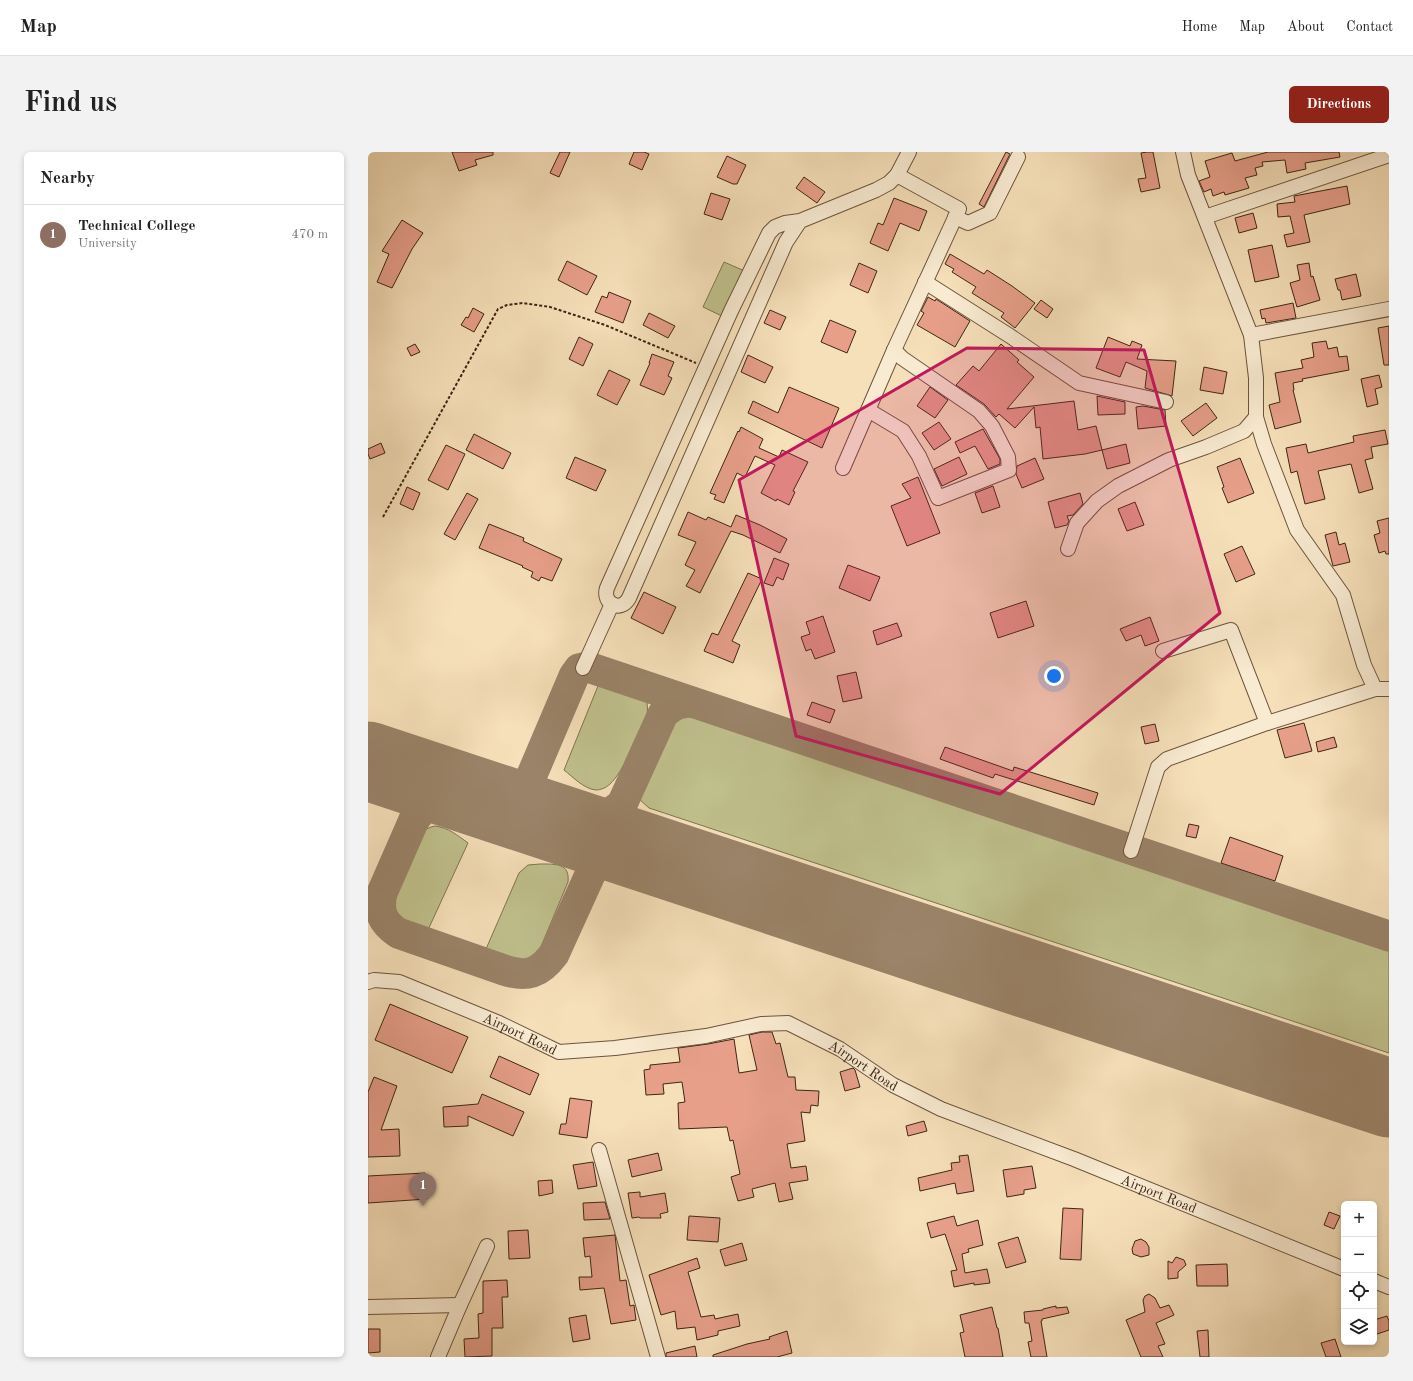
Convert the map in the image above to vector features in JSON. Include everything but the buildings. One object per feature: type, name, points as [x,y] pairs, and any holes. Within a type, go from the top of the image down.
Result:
[{"type":"street","points":[[800,221],[786,242],[630,598],[624,604],[616,606],[607,599],[607,588],[734,304],[769,232],[775,227],[785,223],[800,221],[876,190],[889,183],[897,175],[909,152]]},
{"type":"street","points":[[1131,851],[1158,767],[1167,759],[1267,723],[1382,689],[1364,665],[1343,595],[1297,530],[1264,444],[1256,417],[1256,378],[1251,335],[1188,175],[1183,152]]},
{"type":"street","points":[[1205,217],[1389,155]]},
{"type":"street","points":[[955,218],[968,223],[990,213],[1018,157]]},
{"type":"street","points":[[843,468],[894,350],[959,209],[897,175]]},
{"type":"street","points":[[925,282],[1010,336],[1079,383],[1166,402]]},
{"type":"street","points":[[1251,335],[1389,309]]},
{"type":"street","points":[[868,410],[903,431],[919,456],[938,498],[1009,470],[1008,456],[992,426],[979,411],[902,358],[894,350]]},
{"type":"street","points":[[1068,549],[1077,523],[1097,502],[1118,486],[1169,460],[1206,447],[1244,431],[1256,417]]},
{"type":"street","points":[[584,668],[612,604]]},
{"type":"street","points":[[1163,651],[1231,630],[1267,723]]},
{"type":"street","name":"Airport Road","points":[[368,982],[374,980],[399,982],[499,1023],[559,1052],[615,1048],[706,1036],[761,1024],[788,1023],[840,1050],[893,1085],[941,1109],[1074,1159],[1341,1268]]},
{"type":"street","points":[[599,1150],[658,1357]]},
{"type":"street","points":[[438,1357],[487,1246]]},
{"type":"street","points":[[1377,1282],[1389,1288]]},
{"type":"street","points":[[368,1307],[460,1305]]},
{"type":"path","points":[[383,517],[498,309],[507,305],[523,303],[550,307],[605,325],[706,367]]},
{"type":"highlighted area","points":[[967,348],[1144,350],[1220,613],[1000,794],[796,736],[739,480]]},
{"type":"green space","points":[[724,262],[747,272],[726,318],[703,307]]},
{"type":"green space","points":[[600,681],[620,685],[640,694],[647,703],[647,719],[630,754],[615,778],[608,785],[596,790],[583,785],[564,770]]},
{"type":"green space","points":[[685,711],[692,712],[1389,943],[1389,1053],[649,808],[639,799],[638,788],[673,715]]},
{"type":"green space","points":[[435,826],[449,830],[468,843],[427,932],[398,920],[391,909],[390,902],[391,892],[416,838],[424,830]]},
{"type":"green space","points":[[540,864],[561,866],[567,871],[568,882],[540,949],[532,959],[515,961],[486,949],[519,873],[528,865]]},
{"type":"taxiway","points":[[517,810],[574,676],[579,669],[588,667],[1389,936]]},
{"type":"taxiway","points":[[431,781],[382,893],[382,916],[388,925],[398,933],[504,970],[520,974],[532,972],[544,966],[554,954],[663,714],[676,705],[691,702]]},
{"type":"taxiway","points":[[414,820],[424,808],[436,801],[450,798],[479,797]]},
{"type":"taxiway","points":[[591,871],[586,848],[581,838],[573,828],[599,819],[621,805]]},
{"type":"taxiway","points":[[591,871],[616,857],[628,853],[643,851]]},
{"type":"runway","points":[[368,761],[1389,1098]]},
{"type":"place","name":"Technical College","points":[[423,1206]]}]
